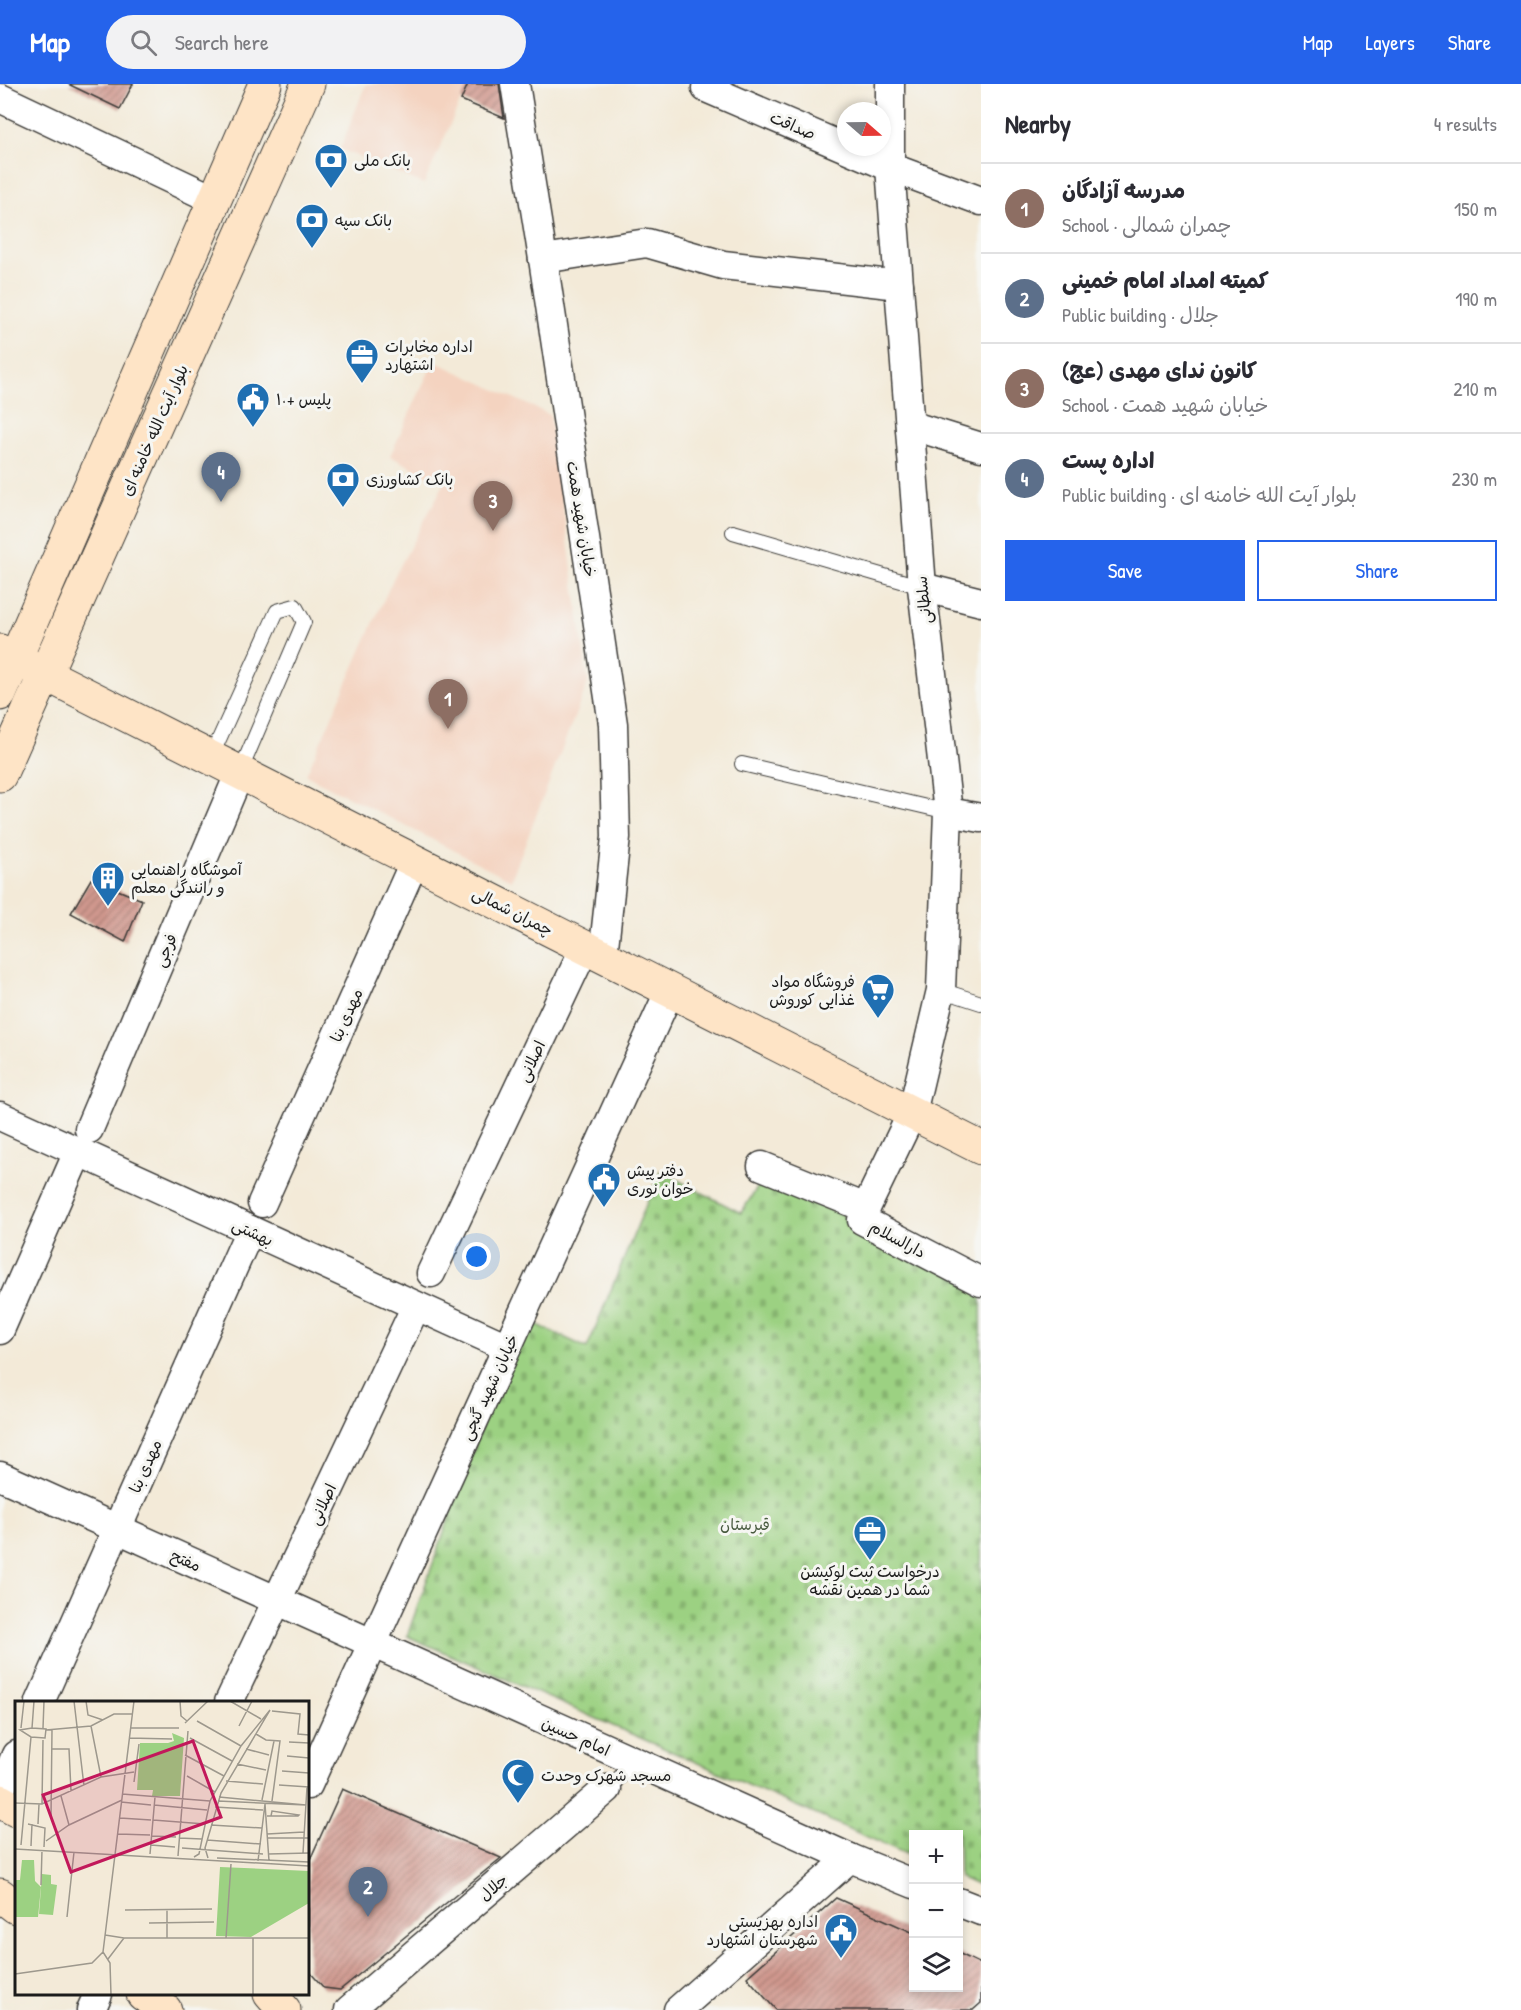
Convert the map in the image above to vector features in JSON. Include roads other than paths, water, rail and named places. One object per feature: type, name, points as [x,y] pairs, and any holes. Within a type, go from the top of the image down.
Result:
[{"type":"main road","points":[[0,694],[8,655],[215,200],[265,84]]},
{"type":"main road","name":"بلوار آیت الله خامنه ای","points":[[0,775],[308,84]]},
{"type":"main road","name":"چمران شمالی","points":[[8,655],[981,1148]]},
{"type":"main road","points":[[0,1801],[15,1809]]},
{"type":"main road","points":[[0,1895],[15,1905]]},
{"type":"main road","points":[[142,1995],[165,2010]]},
{"type":"main road","points":[[271,1995],[285,2010]]},
{"type":"street","name":"خیابان شهید همت","points":[[515,84],[613,724],[616,837],[594,952]]},
{"type":"street","name":"سلطانی","points":[[866,1208],[912,1113],[941,990],[948,812],[921,587],[890,167],[890,84]]},
{"type":"street","name":"صداقت","points":[[706,88],[890,167],[981,201]]},
{"type":"street","points":[[0,98],[215,200]]},
{"type":"street","points":[[543,259],[647,243],[723,265],[899,285]]},
{"type":"street","points":[[910,425],[981,447]]},
{"type":"street","points":[[921,587],[981,602]]},
{"type":"street","name":"فرجی","points":[[0,1330],[84,1140],[240,772]]},
{"type":"street","points":[[948,812],[981,818]]},
{"type":"street","name":"مهدی بنا","points":[[262,1203],[415,860]]},
{"type":"street","name":"اصلانی","points":[[431,1273],[594,952]]},
{"type":"street","name":"خیابان شهید گنجی","points":[[309,1783],[670,990]]},
{"type":"street","name":"بهشتی","points":[[0,1116],[84,1140],[250,1230],[507,1347]]},
{"type":"street","name":"دارالسلام","points":[[762,1166],[866,1208],[862,1220],[981,1282]]},
{"type":"street","name":"مهدی بنا","points":[[40,1701],[250,1230]]},
{"type":"street","name":"اصلانی","points":[[229,1701],[416,1306]]},
{"type":"street","name":"مفتح","points":[[0,1476],[372,1644]]},
{"type":"street","name":"امام حسین","points":[[372,1644],[850,1858],[909,1882]]},
{"type":"street","points":[[0,1792],[15,1757]]},
{"type":"street","name":"جلال","points":[[350,2010],[606,1790]]},
{"type":"street","points":[[678,2010],[850,1858]]},
{"type":"street","points":[[963,1904],[981,1911]]},
{"type":"street","points":[[91,2010],[98,1995]]},
{"type":"street","points":[[132,2010],[140,1995]]},
{"type":"lane","points":[[733,532],[921,587]]},
{"type":"lane","points":[[211,757],[277,611],[295,606],[304,622],[240,772]]},
{"type":"lane","points":[[742,764],[948,812]]},
{"type":"lane","points":[[941,990],[981,1003]]},
{"type":"lane","name":"جلال","points":[[606,1790],[636,1762]]},
{"type":"place","name":"بانک ملی","points":[[331,189]]},
{"type":"place","name":"بانک سپه","points":[[312,249]]},
{"type":"place","name":"اداره مخابرات اشتهارد","points":[[362,384]]},
{"type":"place","name":"پلیس +۱۰","points":[[253,428]]},
{"type":"place","name":"اداره پست","points":[[221,502]]},
{"type":"place","name":"بانک کشاورزی","points":[[343,508]]},
{"type":"place","name":"کانون ندای مهدی (عج)","points":[[493,531]]},
{"type":"place","name":"مدرسه آزادگان","points":[[448,729]]},
{"type":"place","name":"آموشگاه راهنمایی و رانندگی معلم","points":[[108,907]]},
{"type":"place","name":"فروشگاه مواد غذایی کوروش","points":[[878,1019]]},
{"type":"place","name":"دفتر پیش خوان نوری","points":[[604,1208]]},
{"type":"place","name":"درخواست ثبت لوکیشن شما در همین نقشه","points":[[870,1561]]},
{"type":"place","name":"مسجد شهرک وحدت","points":[[518,1804]]},
{"type":"place","name":"کمیته امداد امام خمینی","points":[[368,1917]]},
{"type":"place","name":"اداره بهزیستی شهرستان اشتهارد","points":[[841,1959]]},
{"type":"park label","name":"قبرستان","points":[[745,1524]]}]
